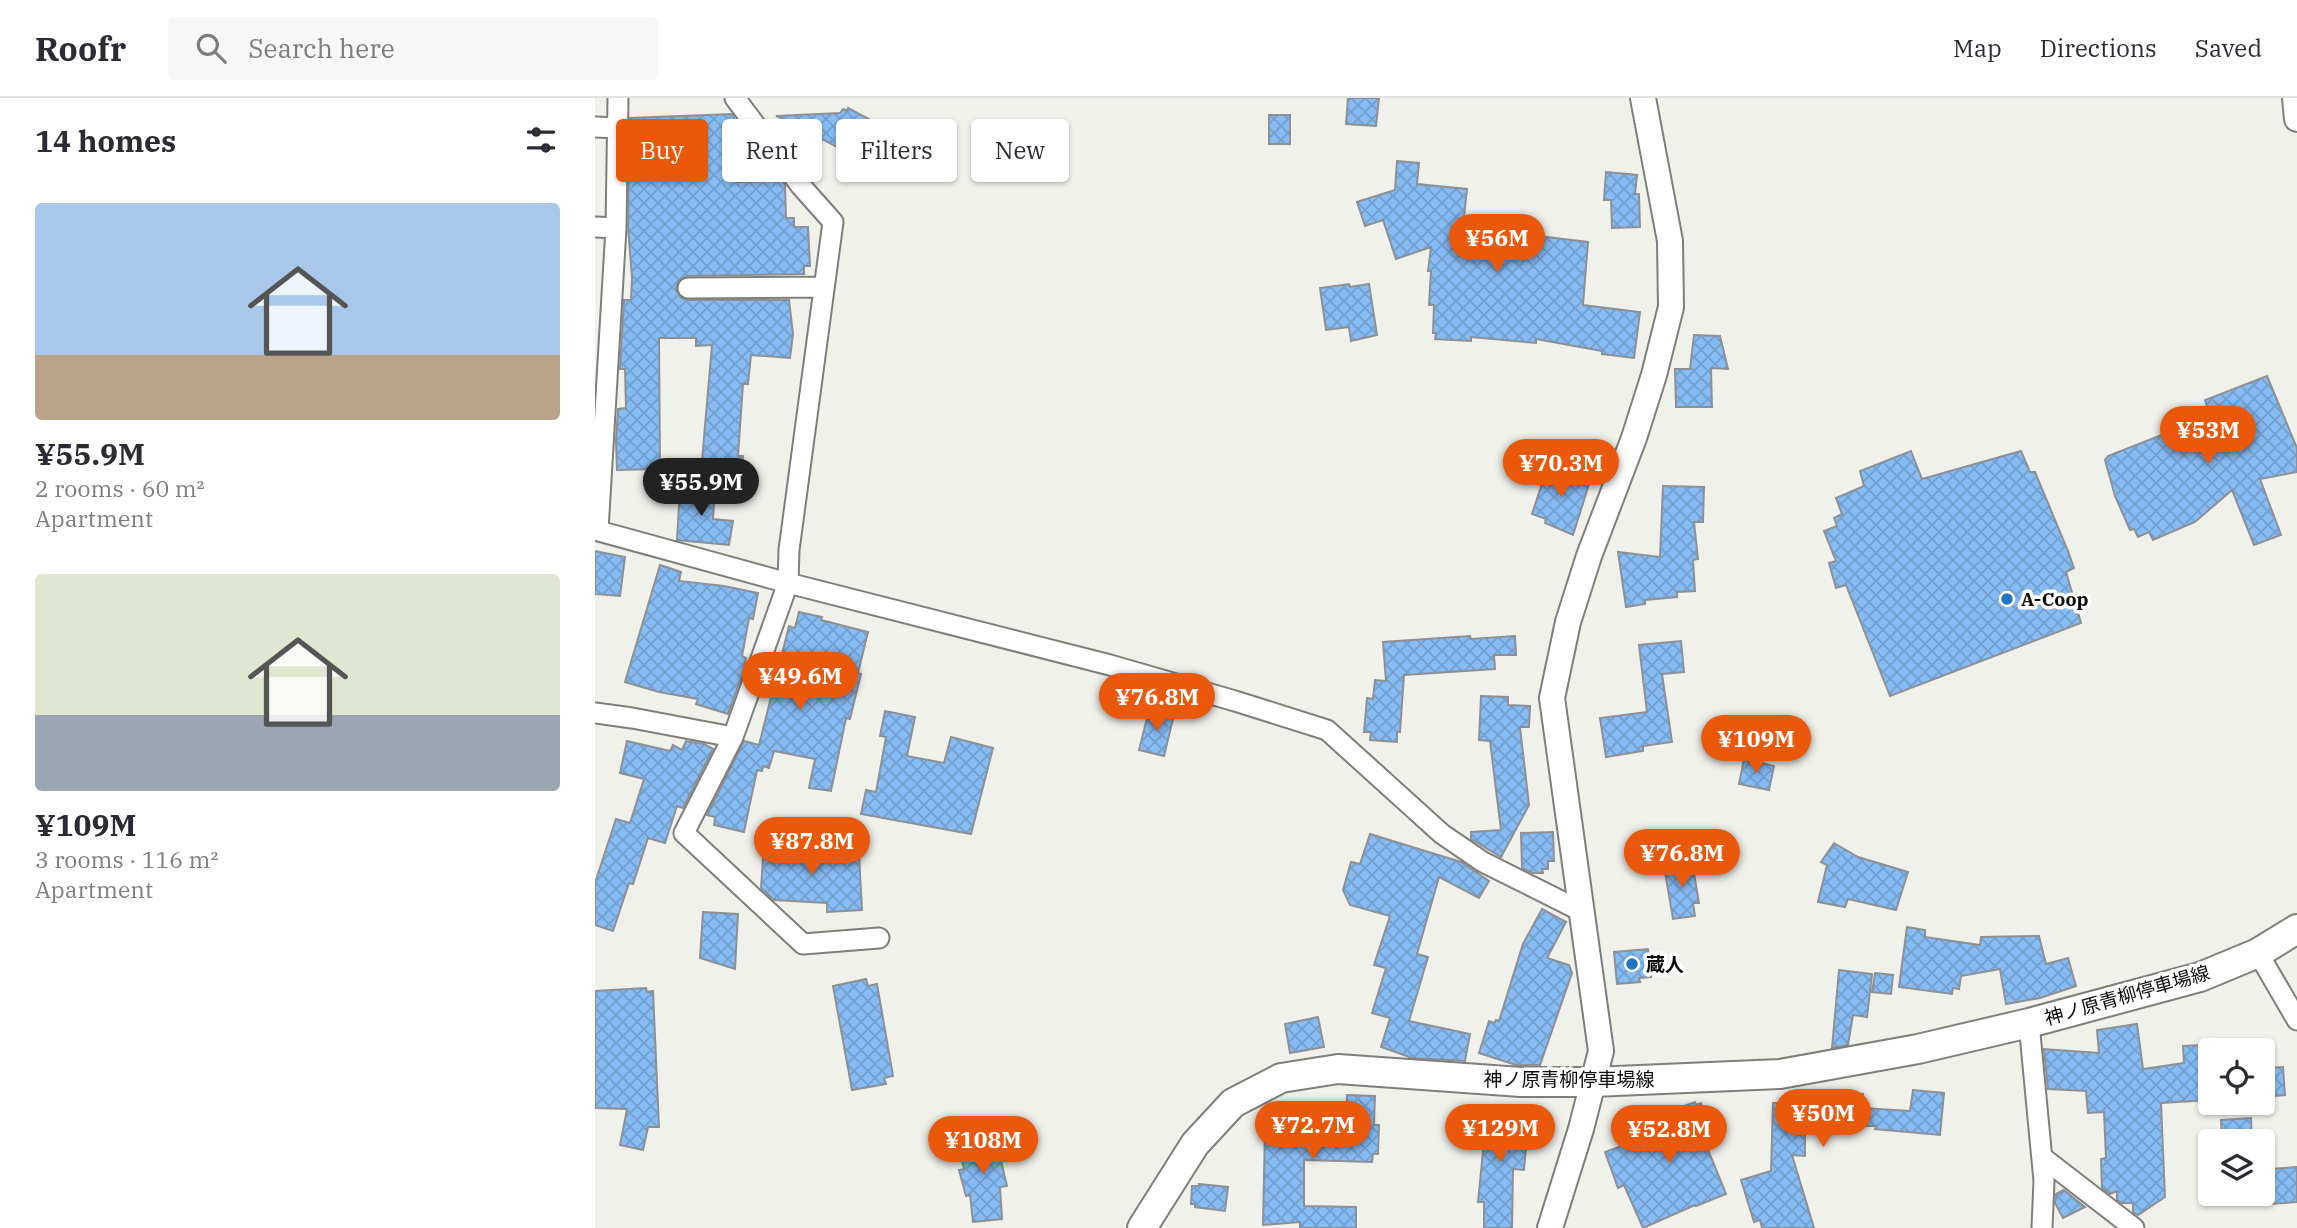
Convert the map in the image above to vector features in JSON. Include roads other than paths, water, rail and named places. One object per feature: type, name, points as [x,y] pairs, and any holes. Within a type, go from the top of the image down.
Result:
[{"type":"main road","name":"神ノ原青柳停車場線","points":[[1142,1228],[1195,1144],[1233,1103],[1281,1078],[1338,1069],[1521,1082],[1593,1082],[1780,1074],[1918,1049],[2029,1023],[2200,977],[2259,953],[2297,929]]},
{"type":"street","points":[[618,98],[618,119]]},
{"type":"street","points":[[735,98],[801,186],[833,222],[789,550],[787,583],[733,737],[684,833],[803,944],[879,938]]},
{"type":"street","points":[[1550,1228],[1571,1164],[1601,1051],[1552,698],[1568,622],[1589,556],[1638,425],[1671,307],[1670,241],[1643,98]]},
{"type":"street","points":[[2295,98],[2297,119]]},
{"type":"street","points":[[595,127],[616,128]]},
{"type":"street","points":[[617,182],[596,530],[787,583],[1110,665],[1327,730],[1442,834],[1483,862],[1581,911]]},
{"type":"street","points":[[595,227],[616,228]]},
{"type":"street","points":[[688,288],[824,287]]},
{"type":"street","points":[[595,713],[733,737]]},
{"type":"street","points":[[2259,953],[2297,1020]]},
{"type":"street","points":[[2029,1023],[2042,1157],[2042,1228]]},
{"type":"street","points":[[2042,1157],[2134,1228]]},
{"type":"place","name":"A-Coop","points":[[2007,599]]},
{"type":"place","name":"蔵人","points":[[1632,964]]}]
